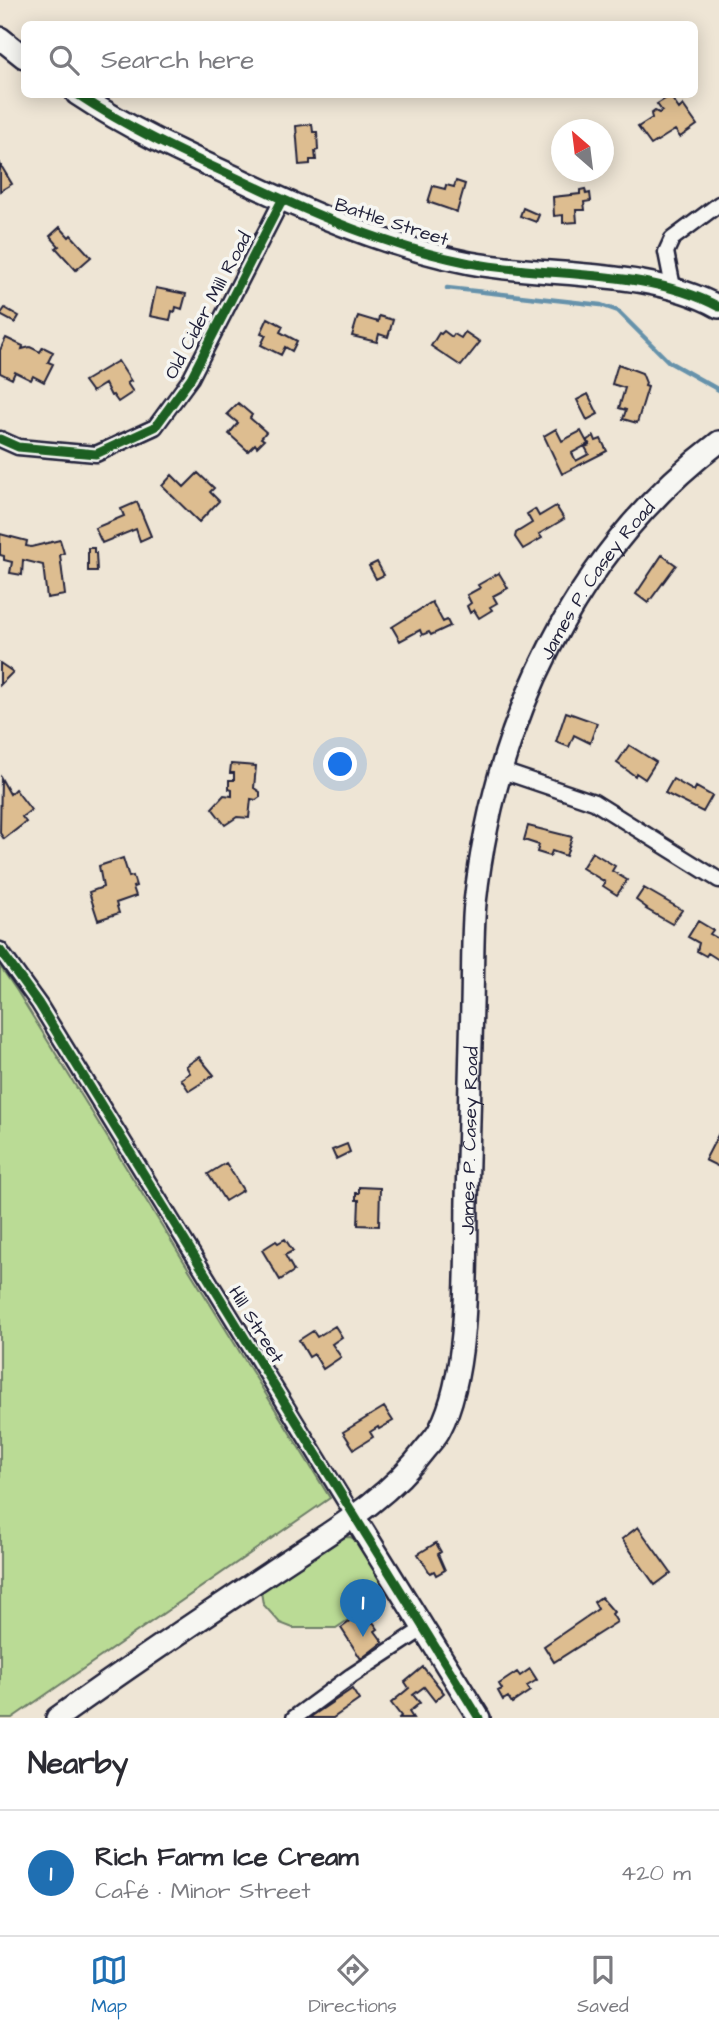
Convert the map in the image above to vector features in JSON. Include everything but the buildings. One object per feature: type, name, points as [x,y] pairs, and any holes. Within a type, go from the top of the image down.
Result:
[{"type":"main road","points":[[0,38],[21,55]]},
{"type":"main road","name":"Battle Street","points":[[83,98],[133,129],[282,200],[376,238],[429,254],[505,268],[627,280],[674,288],[689,292],[719,307]]},
{"type":"main road","name":"James P. Casey Road","points":[[57,1718],[272,1571],[355,1518],[409,1471],[440,1430],[457,1380],[461,1342],[466,1257],[475,905],[499,770],[537,668],[567,613],[601,562],[646,507],[693,462],[719,442]]},
{"type":"main road","name":"Hill Street","points":[[355,1518],[479,1718]]},
{"type":"street","name":"Old Cider Mill Road","points":[[0,439],[18,447],[96,454],[155,427],[191,378],[282,200]]},
{"type":"street","points":[[674,288],[666,252],[672,239],[719,204]]},
{"type":"street","points":[[499,770],[594,802],[719,880]]},
{"type":"street","name":"Hill Street","points":[[0,950],[46,1016],[355,1518]]},
{"type":"street","points":[[294,1718],[424,1628]]},
{"type":"green space","points":[[0,966],[330,1498],[12,1718],[0,1718]]},
{"type":"green space","points":[[350,1537],[359,1541],[384,1581],[380,1595],[373,1603],[336,1628],[293,1628],[280,1623],[263,1604],[261,1592],[338,1538]]},
{"type":"waterway","points":[[447,288],[601,305],[618,311],[669,362],[719,390]]},
{"type":"cycle path","points":[[83,98],[136,129],[196,159],[294,204],[380,239],[470,263],[598,276],[661,286],[719,307]]},
{"type":"cycle path","points":[[0,439],[18,447],[96,454],[155,427],[191,378],[282,200]]},
{"type":"cycle path","points":[[0,950],[39,1004],[479,1718]]},
{"type":"place","name":"Rich Farm Ice Cream","points":[[363,1637]]}]
